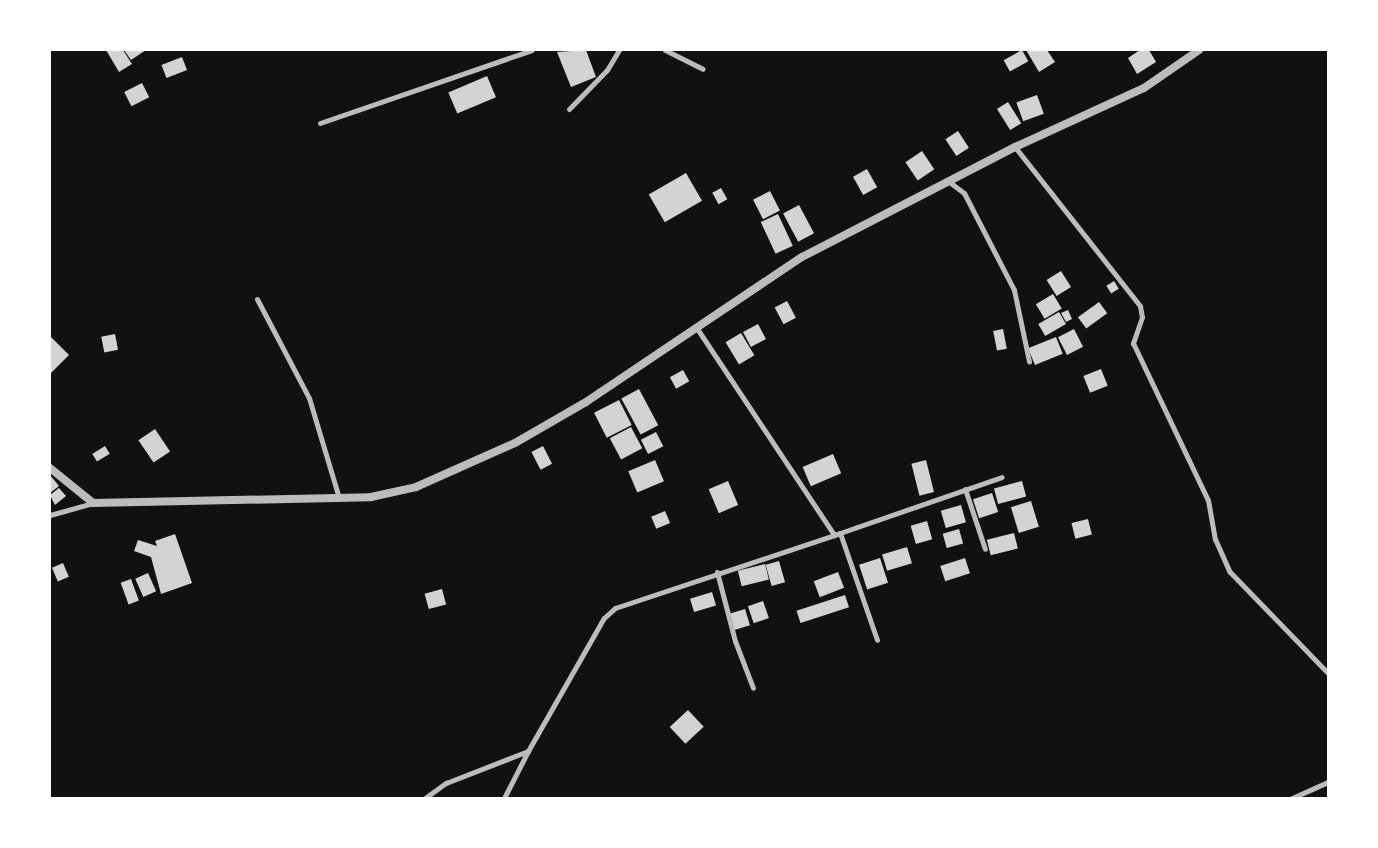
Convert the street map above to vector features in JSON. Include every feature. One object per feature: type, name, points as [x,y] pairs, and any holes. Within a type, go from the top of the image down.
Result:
[{"type":"street","points":[[320,123],[532,50]]},
{"type":"street","points":[[569,109],[606,70],[619,50]]},
{"type":"street","points":[[665,50],[703,69]]},
{"type":"street","points":[[50,515],[93,503],[339,498],[416,487],[499,451],[586,402],[802,257],[1015,147],[1144,88],[1199,50]]},
{"type":"street","points":[[1015,147],[1140,306],[1142,317],[1132,344],[1208,500],[1215,539],[1230,572],[1328,673]]},
{"type":"street","points":[[948,181],[964,193],[1014,290],[1029,361]]},
{"type":"street","points":[[257,299],[308,398],[339,498]]},
{"type":"street","points":[[696,327],[834,535]]},
{"type":"street","points":[[50,468],[93,503]]},
{"type":"street","points":[[504,798],[528,751],[604,618],[629,601],[834,535],[1002,477]]},
{"type":"street","points":[[965,489],[985,550]]},
{"type":"street","points":[[840,533],[877,640]]},
{"type":"street","points":[[717,572],[753,688]]},
{"type":"street","points":[[425,798],[446,783],[528,751]]},
{"type":"street","points":[[1292,798],[1328,782]]},
{"type":"building","points":[[106,50],[123,50],[132,64],[119,72]]},
{"type":"building","points":[[124,50],[146,50],[131,60]]},
{"type":"building","points":[[586,50],[596,77],[571,87],[557,52]]},
{"type":"building","points":[[1022,50],[1028,61],[1010,72],[1004,60]]},
{"type":"building","points":[[1026,50],[1047,50],[1055,62],[1039,72]]},
{"type":"building","points":[[1140,50],[1149,50],[1156,62],[1137,74],[1128,58]]},
{"type":"building","points":[[182,57],[187,70],[166,78],[161,65]]},
{"type":"building","points":[[487,76],[496,97],[457,114],[448,92]]},
{"type":"building","points":[[142,83],[149,97],[131,106],[124,92]]},
{"type":"building","points":[[1037,95],[1044,114],[1023,121],[1016,103]]},
{"type":"building","points":[[1008,102],[1021,123],[1010,130],[997,109]]},
{"type":"building","points":[[958,131],[969,148],[956,156],[945,139]]},
{"type":"building","points":[[922,151],[934,169],[918,180],[905,162]]},
{"type":"building","points":[[867,169],[877,187],[863,195],[853,177]]},
{"type":"building","points":[[686,173],[702,201],[665,222],[649,194]]},
{"type":"building","points":[[721,188],[727,199],[719,204],[712,193]]},
{"type":"building","points":[[770,191],[780,211],[763,219],[753,200]]},
{"type":"building","points":[[799,205],[814,233],[798,242],[783,213]]},
{"type":"building","points":[[778,214],[793,246],[776,254],[761,222]]},
{"type":"building","points":[[1061,271],[1071,287],[1057,296],[1047,280]]},
{"type":"building","points":[[1114,281],[1119,289],[1111,293],[1106,286]]},
{"type":"building","points":[[1053,294],[1062,309],[1045,319],[1036,304]]},
{"type":"building","points":[[787,301],[796,318],[784,324],[775,308]]},
{"type":"building","points":[[1099,302],[1107,313],[1086,329],[1078,317]]},
{"type":"building","points":[[1068,310],[1072,319],[1066,322],[1061,313]]},
{"type":"building","points":[[1059,312],[1066,324],[1045,336],[1038,324]]},
{"type":"building","points":[[758,324],[766,339],[751,347],[743,332]]},
{"type":"building","points":[[1003,329],[1007,349],[997,351],[993,331]]},
{"type":"building","points":[[1074,329],[1083,347],[1067,355],[1058,337]]},
{"type":"building","points":[[741,333],[754,355],[739,365],[726,342]]},
{"type":"building","points":[[115,334],[118,350],[104,352],[101,337]]},
{"type":"building","points":[[50,336],[69,355],[50,374]]},
{"type":"building","points":[[1056,337],[1063,354],[1035,365],[1028,348]]},
{"type":"building","points":[[1101,369],[1108,386],[1090,393],[1083,376]]},
{"type":"building","points":[[683,370],[689,381],[676,389],[670,377]]},
{"type":"building","points":[[639,389],[658,425],[641,435],[621,398]]},
{"type":"building","points":[[619,400],[632,425],[607,438],[594,413]]},
{"type":"building","points":[[631,427],[642,448],[621,459],[610,438]]},
{"type":"building","points":[[155,429],[170,451],[154,463],[138,440]]},
{"type":"building","points":[[656,432],[663,446],[648,454],[641,440]]},
{"type":"building","points":[[105,446],[110,454],[97,462],[92,454]]},
{"type":"building","points":[[543,446],[552,464],[540,470],[531,452]]},
{"type":"building","points":[[833,454],[841,473],[811,486],[803,467]]},
{"type":"building","points":[[655,460],[664,481],[637,493],[628,471]]},
{"type":"building","points":[[926,460],[934,492],[919,496],[911,464]]},
{"type":"building","points":[[50,475],[59,486],[50,493]]},
{"type":"building","points":[[728,481],[738,505],[719,513],[709,489]]},
{"type":"building","points":[[1022,481],[1026,496],[998,504],[994,489]]},
{"type":"building","points":[[59,488],[66,496],[55,505],[50,495]]},
{"type":"building","points":[[992,493],[998,512],[979,518],[973,499]]},
{"type":"building","points":[[1031,501],[1039,527],[1019,533],[1011,507]]},
{"type":"building","points":[[961,505],[966,522],[946,528],[941,511]]},
{"type":"building","points":[[665,511],[670,523],[656,529],[651,517]]},
{"type":"building","points":[[1088,519],[1092,535],[1075,539],[1072,523]]},
{"type":"building","points":[[927,521],[932,539],[916,544],[911,526]]},
{"type":"building","points":[[959,529],[963,543],[947,548],[943,534]]},
{"type":"building","points":[[1014,533],[1018,549],[991,555],[987,540]]},
{"type":"building","points":[[175,534],[192,583],[161,594],[151,557],[134,551],[138,540],[157,546],[155,541]]},
{"type":"building","points":[[907,547],[912,563],[887,571],[882,555]]},
{"type":"building","points":[[880,558],[888,583],[867,590],[859,565]]},
{"type":"building","points":[[965,558],[970,573],[945,581],[940,566]]},
{"type":"building","points":[[779,561],[785,582],[772,586],[766,565]]},
{"type":"building","points":[[63,563],[69,577],[58,581],[52,568]]},
{"type":"building","points":[[765,564],[769,580],[742,586],[738,571]]},
{"type":"building","points":[[838,572],[844,588],[820,597],[814,581]]},
{"type":"building","points":[[148,573],[156,591],[143,597],[135,579]]},
{"type":"building","points":[[131,579],[139,601],[129,604],[121,583]]},
{"type":"building","points":[[442,589],[446,604],[429,609],[425,594]]},
{"type":"building","points":[[712,592],[716,605],[694,612],[690,599]]},
{"type":"building","points":[[845,595],[849,607],[801,623],[796,611]]},
{"type":"building","points":[[763,601],[769,618],[754,623],[748,606]]},
{"type":"building","points":[[745,609],[750,625],[733,631],[728,614]]},
{"type":"building","points":[[688,710],[704,727],[685,744],[670,727]]}]
